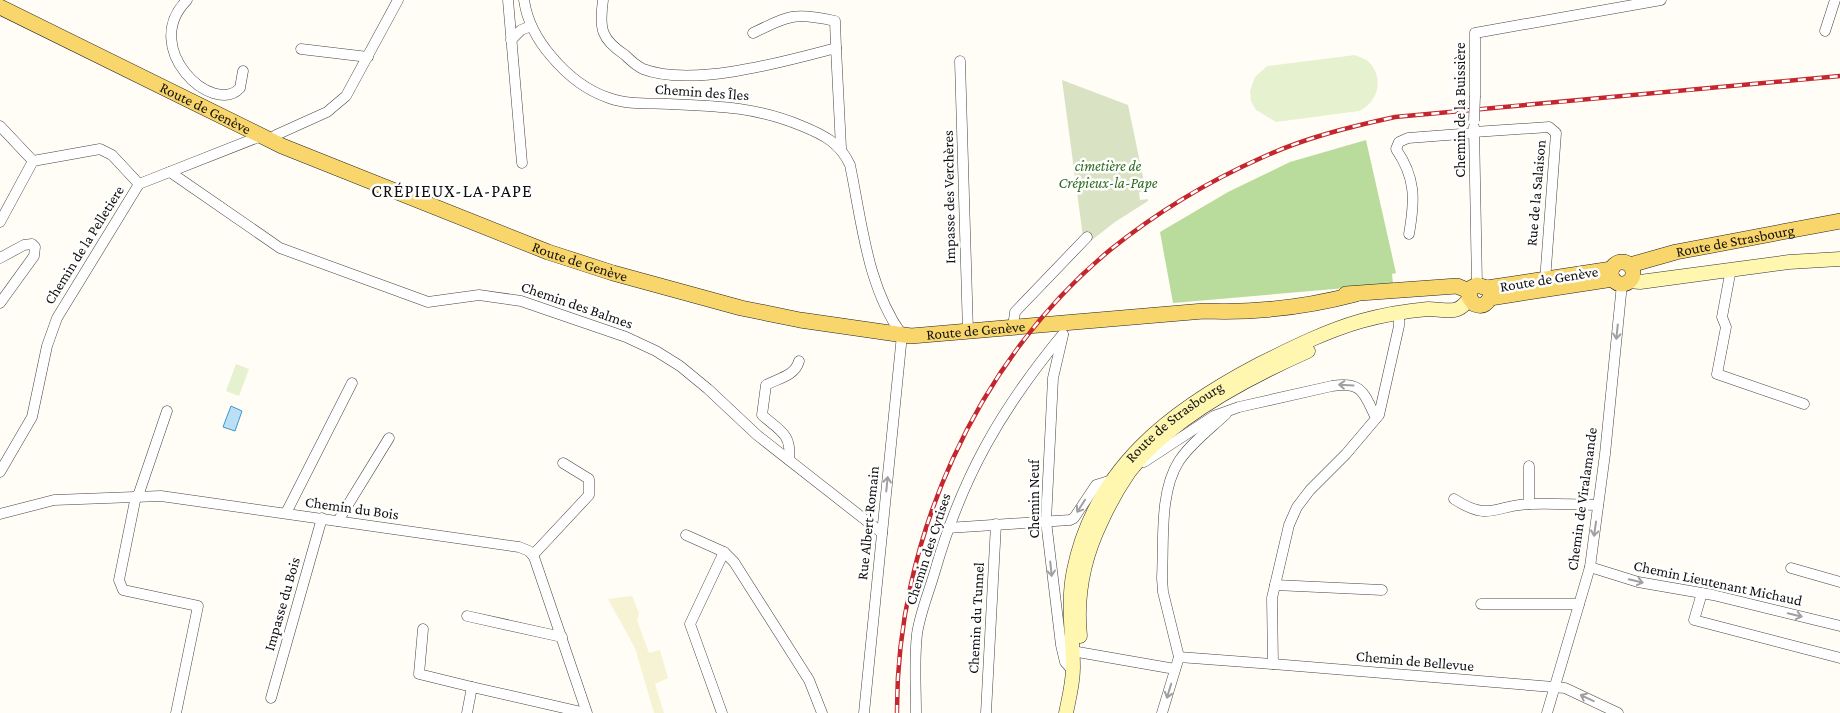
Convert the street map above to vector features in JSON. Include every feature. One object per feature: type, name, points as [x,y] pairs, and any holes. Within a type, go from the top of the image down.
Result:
[{"type":"main road","name":"Route de Genève","points":[[0,7],[266,138],[548,252],[614,274],[741,308],[800,320],[902,335],[1013,328],[1063,329],[1204,311],[1226,305],[1323,294],[1356,294],[1457,286],[1478,294],[1623,275]]},
{"type":"main road","name":"Route de Strasbourg","points":[[1623,275],[1676,252],[1840,222]]},
{"type":"main road","points":[[1623,275],[1649,279],[1840,259]]},
{"type":"main road","name":"Route de Genève","points":[[1478,294],[1545,281],[1623,275]]},
{"type":"main road","name":"Route de Strasbourg","points":[[1075,713],[1080,691],[1070,601],[1074,568],[1087,527],[1112,480],[1153,434],[1179,412],[1211,391],[1286,351],[1342,328],[1399,316],[1459,315],[1478,294]]},
{"type":"main road","name":"Route de Strasbourg","points":[[1066,713],[1077,651],[1080,586],[1090,544],[1112,497],[1130,471],[1158,441],[1193,413],[1294,358],[1337,339],[1354,328],[1399,316]]},
{"type":"street","points":[[187,0],[178,9],[171,26],[173,50],[182,69],[207,91],[224,95],[236,92],[240,88],[243,71]]},
{"type":"street","name":"Chemin de la Pelletiere","points":[[0,472],[32,417],[47,346],[57,318],[139,184],[276,135],[336,106],[352,87],[398,0]]},
{"type":"street","points":[[508,0],[522,163]]},
{"type":"street","name":"Chemin des Îles","points":[[524,0],[531,26],[545,50],[568,76],[588,89],[610,99],[628,102],[736,107],[762,111],[819,133],[835,142],[850,165],[875,283],[895,326],[902,335]]},
{"type":"street","points":[[603,0],[603,34],[607,42],[642,68],[662,73],[676,75],[709,74],[772,64],[836,48]]},
{"type":"street","name":"Chemin de la Buissière","points":[[1478,294],[1474,133],[1475,33],[1661,0]]},
{"type":"street","points":[[1825,31],[1835,0]]},
{"type":"street","points":[[753,33],[789,16],[807,14],[835,21],[840,148]]},
{"type":"street","points":[[511,40],[521,30],[531,26]]},
{"type":"street","points":[[301,49],[368,57]]},
{"type":"street","name":"Impasse des Verchères","points":[[960,61],[968,332]]},
{"type":"street","points":[[199,105],[207,91]]},
{"type":"street","points":[[0,126],[33,161]]},
{"type":"street","name":"Rue de la Salaison","points":[[1474,133],[1549,127],[1556,133],[1545,281]]},
{"type":"street","points":[[1409,234],[1414,200],[1404,161],[1396,149],[1399,142],[1408,138],[1474,133]]},
{"type":"street","points":[[33,161],[100,149],[112,155],[139,184]]},
{"type":"street","points":[[0,222],[33,161]]},
{"type":"street","name":"Chemin des Balmes","points":[[170,172],[280,248],[420,299],[437,302],[479,295],[522,301],[626,337],[649,347],[680,366],[758,435],[882,533]]},
{"type":"street","points":[[1013,328],[1015,312],[1087,237]]},
{"type":"street","points":[[0,258],[24,245],[32,244],[35,247],[34,256],[0,303]]},
{"type":"street","points":[[1731,269],[1722,317],[1726,327],[1717,374],[1804,404]]},
{"type":"street","name":"Chemin de Viralamande","points":[[1547,713],[1590,567],[1623,275]]},
{"type":"street","points":[[1273,664],[1272,598],[1289,525],[1297,506],[1310,490],[1346,454],[1382,408],[1399,316]]},
{"type":"street","name":"Chemin Neuf","points":[[1063,329],[1054,378],[1046,521],[1061,645],[1065,662],[1073,671]]},
{"type":"street","name":"Chemin des Cytises","points":[[916,713],[918,631],[947,528],[959,498],[988,439],[1032,371],[1063,329]]},
{"type":"street","name":"Rue Albert-Romain","points":[[864,713],[902,335]]},
{"type":"street","points":[[789,460],[790,445],[787,438],[762,415],[766,385],[792,373],[796,370],[799,361]]},
{"type":"street","points":[[286,513],[352,383]]},
{"type":"street","points":[[1130,471],[1214,416],[1239,407],[1343,384],[1352,384],[1363,391],[1376,418]]},
{"type":"street","points":[[167,411],[137,496],[118,580],[123,590],[198,606],[176,713]]},
{"type":"street","points":[[1162,713],[1179,657],[1163,592],[1162,578],[1169,482],[1180,461],[1191,446],[1228,412]]},
{"type":"street","points":[[338,521],[389,438]]},
{"type":"street","points":[[563,463],[589,479],[589,495],[533,555],[587,713]]},
{"type":"street","points":[[1529,466],[1529,504]]},
{"type":"street","points":[[947,528],[1074,518],[1096,485],[1112,480]]},
{"type":"street","name":"Chemin du Bois","points":[[0,514],[44,501],[137,496],[175,497],[519,547],[533,555]]},
{"type":"street","points":[[1454,500],[1470,510],[1484,512],[1529,504],[1598,505]]},
{"type":"street","name":"Impasse du Bois","points":[[271,698],[322,518]]},
{"type":"street","name":"Chemin du Tunnel","points":[[986,713],[996,524]]},
{"type":"street","points":[[686,535],[724,552],[734,562],[809,680],[822,713]]},
{"type":"street","points":[[722,713],[690,624],[724,552]]},
{"type":"street","name":"Chemin Lieutenant Michaud","points":[[1590,567],[1638,582],[1702,593],[1840,625]]},
{"type":"street","points":[[1791,568],[1840,582]]},
{"type":"street","points":[[1275,585],[1382,590]]},
{"type":"street","points":[[1702,593],[1694,620],[1840,658]]},
{"type":"street","points":[[1481,604],[1579,604]]},
{"type":"street","points":[[467,616],[562,637]]},
{"type":"street","points":[[423,629],[420,674],[587,713]]},
{"type":"street","points":[[1077,651],[1175,669]]},
{"type":"street","name":"Chemin de Bellevue","points":[[1179,657],[1565,688],[1618,713]]},
{"type":"street","points":[[467,713],[472,687]]},
{"type":"shaded area","points":[[632,596],[639,613],[637,620],[649,653],[660,650],[668,678],[655,684],[664,713],[654,713],[635,648],[608,599]]},
{"type":"green space","points":[[1355,55],[1369,62],[1374,68],[1378,82],[1375,96],[1366,107],[1359,111],[1276,122],[1256,110],[1251,101],[1250,91],[1255,77],[1267,66]]},
{"type":"green space","name":"cimetière de Crépieux-la-Pape","points":[[1062,80],[1128,105],[1146,191],[1139,192],[1140,200],[1148,199],[1148,201],[1115,222],[1088,243],[1083,237]]},
{"type":"green space","points":[[1366,140],[1396,273],[1392,274],[1393,284],[1173,303],[1160,232],[1228,192],[1290,162]]},
{"type":"green space","points":[[236,364],[249,369],[239,396],[226,391]]},
{"type":"water","points":[[231,406],[242,411],[235,431],[223,427]]},
{"type":"railway","points":[[897,713],[900,648],[911,584],[929,520],[953,459],[983,400],[1020,345],[1062,295],[1110,250],[1164,211],[1221,177],[1277,151],[1327,134],[1395,117],[1840,76]]},
{"type":"district","name":"CRÉPIEUX-LA-PAPE","points":[[452,191]]}]
